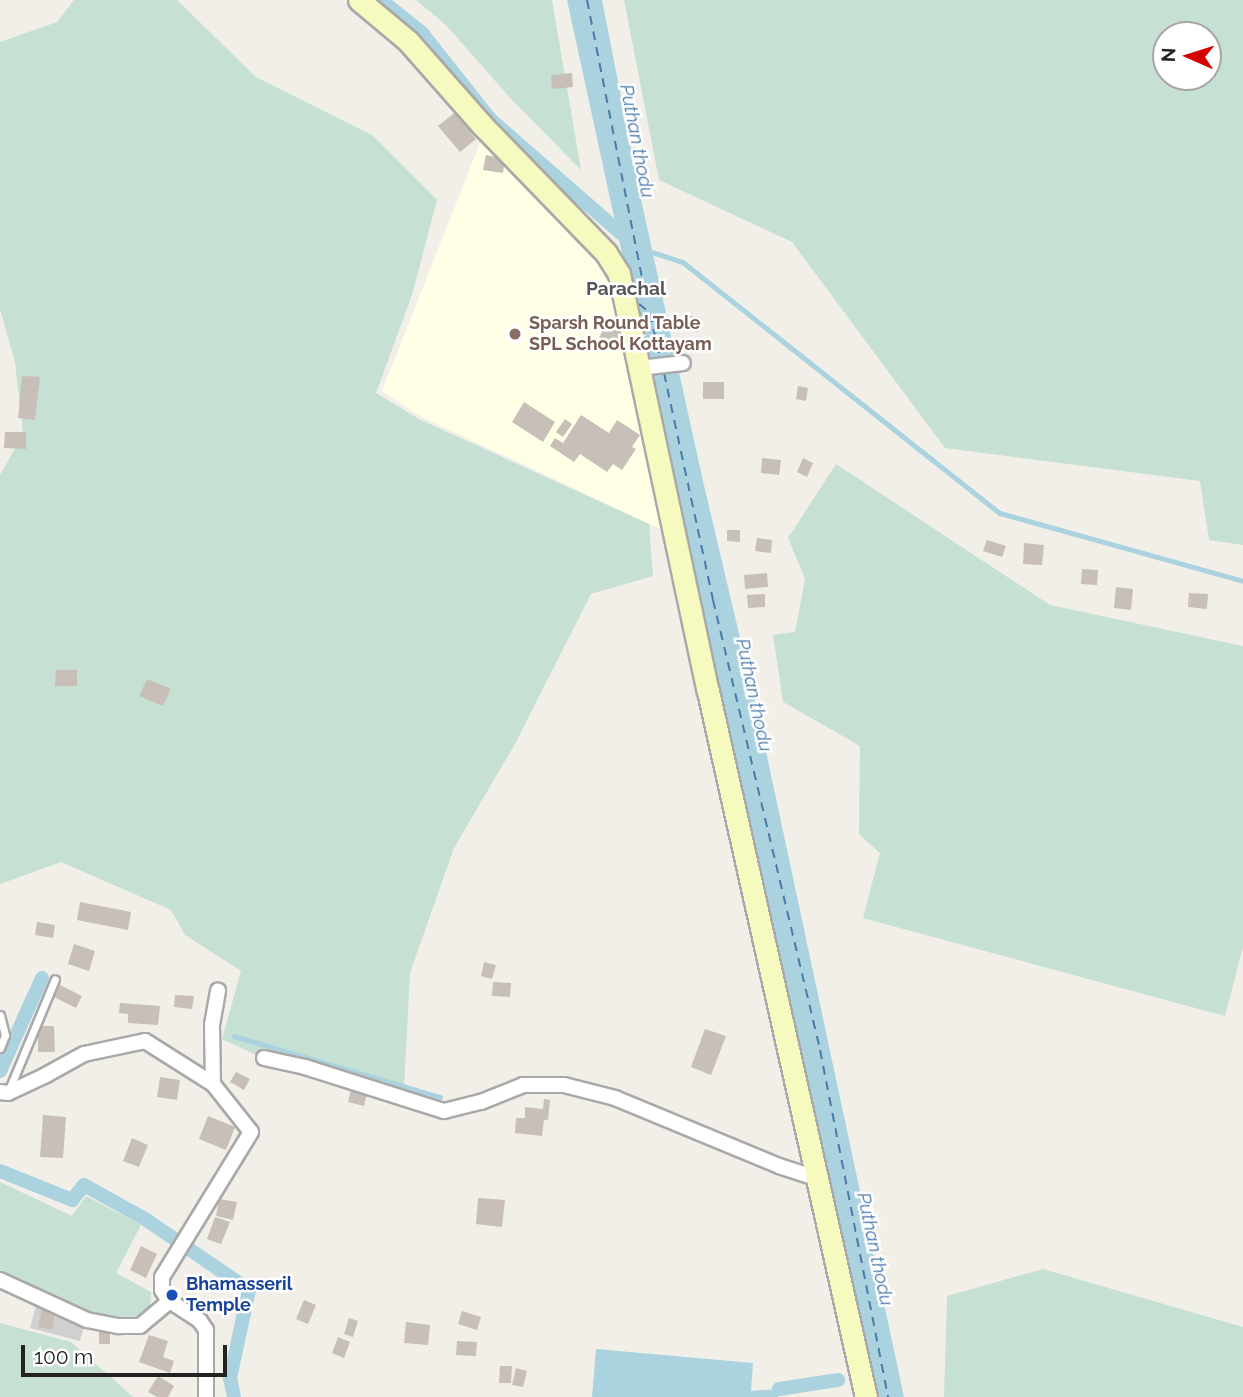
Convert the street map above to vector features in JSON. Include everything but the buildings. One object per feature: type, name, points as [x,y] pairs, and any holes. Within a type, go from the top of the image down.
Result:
[{"type":"street","points":[[359,0],[408,41],[483,126],[606,253],[619,274],[708,691],[866,1397]]},
{"type":"street","points":[[640,368],[683,363]]},
{"type":"street","points":[[213,1084],[212,1025],[218,991]]},
{"type":"street","points":[[3,1092],[84,1054],[145,1041],[213,1084],[251,1132],[163,1277],[162,1290],[170,1301],[200,1321],[206,1330],[206,1397]]},
{"type":"street","points":[[264,1058],[305,1066],[444,1111],[481,1102],[523,1085],[564,1085],[615,1098],[779,1166],[819,1179]]},
{"type":"street","points":[[0,1280],[87,1320],[119,1326],[140,1326],[170,1301]]},
{"type":"lane","points":[[3,1092],[55,979]]},
{"type":"lane","points":[[0,1015],[5,1035],[0,1048]]},
{"type":"shaded area","points":[[74,0],[177,0],[256,77],[372,135],[437,200],[412,295],[376,393],[419,419],[649,524],[653,576],[591,594],[515,744],[454,848],[410,973],[403,1107],[279,1066],[222,1039],[241,971],[185,935],[171,910],[61,862],[0,884],[0,475],[23,434],[15,362],[0,309],[0,42],[57,22]]},
{"type":"shaded area","points":[[416,0],[552,0],[581,170],[512,100],[446,25]]},
{"type":"shaded area","points":[[624,0],[1243,0],[1243,545],[1209,540],[1200,481],[945,448],[792,242],[659,180]]},
{"type":"shaded area","name":"Sparsh Round Table SPL School Kottayam","points":[[482,138],[604,261],[614,277],[671,534],[420,416],[382,391]]},
{"type":"shaded area","points":[[836,464],[1050,605],[1243,646],[1243,947],[1225,1016],[863,918],[880,853],[859,834],[860,746],[783,702],[773,635],[795,632],[805,579],[788,538]]},
{"type":"shaded area","points":[[0,1182],[72,1216],[86,1196],[141,1225],[116,1273],[151,1292],[150,1315],[128,1322],[100,1316],[0,1270]]},
{"type":"shaded area","points":[[1043,1269],[1243,1327],[1243,1397],[944,1397],[947,1296]]},
{"type":"shaded area","points":[[37,1302],[85,1322],[80,1341],[30,1328]]},
{"type":"shaded area","points":[[0,1323],[71,1342],[133,1397],[0,1397]]},
{"type":"water","points":[[567,0],[602,0],[642,204],[758,714],[904,1397],[870,1397]]},
{"type":"water","points":[[596,1349],[753,1363],[751,1391],[779,1389],[778,1397],[592,1397]]},
{"type":"waterway","points":[[381,0],[422,33],[490,119],[632,243]]},
{"type":"waterway","points":[[649,251],[683,262],[1000,513],[1243,581]]},
{"type":"waterway","points":[[0,1071],[42,978]]},
{"type":"waterway","points":[[234,1036],[440,1097]]},
{"type":"waterway","points":[[0,1171],[72,1200],[84,1185],[145,1219],[249,1290],[230,1378],[234,1397]]},
{"type":"waterway","points":[[779,1389],[838,1380]]},
{"type":"ferry route","points":[[587,0],[644,289],[639,304],[650,313],[660,358]]},
{"type":"ferry route","points":[[664,373],[713,600],[820,1050],[888,1397]]},
{"type":"place","name":"Sparsh Round Table SPL School Kottayam","points":[[515,334]]},
{"type":"place","name":"Bhamasseril Temple","points":[[172,1295]]},
{"type":"district","name":"Parachal","points":[[626,289]]},
{"type":"water label","name":"Puthan thodu","points":[[637,141]]},
{"type":"water label","name":"Puthan thodu","points":[[754,695]]},
{"type":"water label","name":"Puthan thodu","points":[[875,1249]]}]
